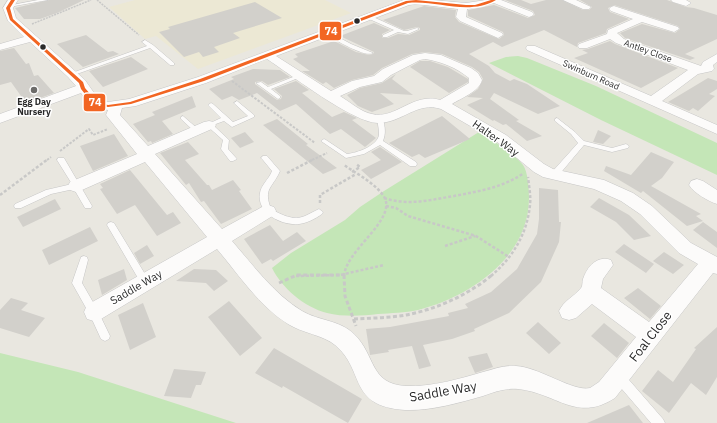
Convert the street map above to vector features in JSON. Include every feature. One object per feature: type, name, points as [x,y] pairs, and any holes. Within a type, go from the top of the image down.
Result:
[{"type":"street","points":[[11,3],[9,17],[72,74],[81,83],[83,88],[95,103],[101,105],[117,105],[139,101],[222,73],[369,17],[399,2],[421,1],[463,6],[479,6],[494,0],[530,14]]},
{"type":"street","points":[[568,0],[586,8]]},
{"type":"street","points":[[676,0],[686,3]]},
{"type":"street","points":[[463,6],[461,17],[463,20]]},
{"type":"street","points":[[614,9],[674,29]]},
{"type":"street","name":"Antley Close","points":[[642,18],[612,32],[612,36],[620,41],[707,71]]},
{"type":"street","points":[[452,21],[463,20],[498,35]]},
{"type":"street","points":[[583,46],[602,38],[612,36]]},
{"type":"street","points":[[0,47],[31,38]]},
{"type":"street","name":"Swinburn Road","points":[[531,48],[717,130]]},
{"type":"street","name":"Halter Way","points":[[268,55],[330,96],[362,116],[368,118],[380,119],[392,116],[420,103],[434,102],[442,104],[501,138],[531,169],[598,184],[627,197],[646,210],[685,248],[713,264]]},
{"type":"street","points":[[330,96],[356,84],[378,79],[387,72],[417,57],[429,56],[437,57],[467,70],[476,80],[473,86],[442,104]]},
{"type":"street","points":[[652,102],[707,71],[707,64],[717,57]]},
{"type":"street","points":[[0,119],[83,88]]},
{"type":"street","name":"Saddle Way","points":[[117,105],[113,115],[265,292],[289,314],[306,323],[336,333],[348,342],[354,350],[370,381],[376,389],[383,394],[402,398],[443,393],[511,377],[532,380],[575,401],[586,402]]},
{"type":"street","points":[[76,186],[209,125]]},
{"type":"street","points":[[697,185],[717,198]]},
{"type":"street","name":"Saddle Way","points":[[94,312],[268,211]]},
{"type":"street","name":"Foal Close","points":[[586,402],[600,397],[713,264]]},
{"type":"street","points":[[569,311],[591,292],[592,278],[604,265]]},
{"type":"street","points":[[591,292],[651,336]]},
{"type":"lane","points":[[11,3],[47,2]]},
{"type":"lane","points":[[369,17],[405,33],[417,29]]},
{"type":"lane","points":[[385,36],[398,30]]},
{"type":"lane","points":[[327,33],[349,45],[370,53]]},
{"type":"lane","points":[[144,40],[172,64]]},
{"type":"lane","points":[[72,74],[151,46]]},
{"type":"lane","points":[[267,89],[300,76]]},
{"type":"lane","points":[[259,83],[278,97]]},
{"type":"lane","points":[[210,105],[232,125],[252,116],[237,103]]},
{"type":"lane","points":[[183,118],[196,130]]},
{"type":"lane","points":[[224,118],[209,125],[226,140],[224,149],[232,159]]},
{"type":"lane","points":[[322,145],[346,156],[360,154],[379,141],[382,134],[380,119]]},
{"type":"lane","points":[[557,120],[574,133],[582,143],[612,150],[626,146]]},
{"type":"lane","points":[[379,141],[413,164]]},
{"type":"lane","points":[[554,174],[582,143]]},
{"type":"lane","points":[[265,158],[276,171],[275,175],[262,191],[263,199],[268,211],[286,220],[296,222],[308,219],[319,212]]},
{"type":"lane","points":[[61,160],[88,206]]},
{"type":"lane","points":[[18,206],[49,192],[76,186]]},
{"type":"lane","points":[[110,225],[146,282]]},
{"type":"lane","points":[[84,260],[77,283],[94,312],[105,336]]},
{"type":"lane","points":[[618,377],[659,423]]},
{"type":"path","points":[[20,27],[91,0]]},
{"type":"path","points":[[97,0],[144,40]]},
{"type":"path","points":[[222,73],[322,145],[333,157]]},
{"type":"path","points":[[275,175],[290,172],[327,152]]},
{"type":"path","points":[[340,162],[384,197],[399,202],[432,200],[486,190],[507,184],[531,169]]},
{"type":"path","points":[[354,318],[396,316],[412,313],[436,306],[480,285],[502,266],[525,232],[530,213],[531,169]]},
{"type":"path","points":[[319,212],[320,195],[356,174]]},
{"type":"path","points":[[354,350],[357,337],[354,318],[345,297],[343,274],[348,259],[382,219],[386,206],[384,197]]},
{"type":"path","points":[[396,209],[399,202]]},
{"type":"path","points":[[386,206],[396,209],[408,216],[476,236],[509,257]]},
{"type":"path","points":[[445,246],[476,236]]},
{"type":"path","points":[[265,292],[282,281],[297,275],[343,274],[384,265]]},
{"type":"shaded area","points":[[135,0],[325,0],[351,13],[198,69],[156,36],[145,39],[109,7]]},
{"type":"green space","points":[[518,56],[527,58],[596,86],[717,143],[717,175],[601,120],[489,63],[506,57]]},
{"type":"green space","points":[[479,132],[508,151],[523,165],[527,176],[529,198],[526,219],[519,239],[508,256],[493,271],[476,284],[438,304],[418,310],[352,316],[327,313],[310,306],[295,296],[276,275],[272,268],[291,253],[345,220],[360,207],[384,191]]},
{"type":"green space","points":[[0,353],[78,372],[236,423],[0,423]]},
{"type":"building","points":[[49,0],[84,0],[57,13],[40,19],[24,19],[15,8]]},
{"type":"building","points":[[505,0],[521,0],[531,4],[546,0],[562,0],[583,10],[589,10],[592,7],[580,0],[667,0],[686,7],[717,15],[717,39],[685,54],[695,58],[690,60],[625,38],[620,33],[642,24],[675,33],[680,29],[678,26],[614,5],[608,8],[610,12],[629,19],[607,29],[606,33],[578,43],[577,47],[544,30],[502,47],[493,42],[469,54],[489,66],[495,73],[510,81],[514,79],[527,84],[560,106],[538,114],[494,93],[490,99],[519,120],[516,121],[542,136],[527,141],[506,124],[503,125],[494,120],[493,121],[467,105],[483,98],[467,97],[478,89],[483,79],[479,72],[472,67],[442,54],[425,52],[412,54],[382,68],[373,75],[352,80],[334,88],[326,82],[323,84],[302,71],[310,71],[293,59],[298,57],[295,54],[334,41],[356,52],[369,55],[373,54],[374,52],[340,36],[374,23],[390,30],[382,34],[383,38],[388,38],[398,34],[409,35],[420,30],[420,28],[417,27],[404,30],[383,20],[424,6],[456,10],[455,17],[459,22],[499,39],[504,35],[503,32],[468,16],[468,10],[494,5],[528,18],[535,15],[533,11]]},
{"type":"building","points":[[255,2],[282,18],[233,33],[240,38],[214,47],[219,52],[203,57],[199,52],[184,57],[159,32],[170,29],[168,27]]},
{"type":"building","points":[[86,35],[108,52],[113,51],[119,54],[83,67],[57,44]]},
{"type":"building","points":[[610,41],[678,68],[641,88],[574,58],[588,53],[582,50]]},
{"type":"building","points":[[14,48],[26,64],[29,63],[34,76],[38,75],[54,93],[26,103],[11,82],[0,85],[0,51]]},
{"type":"building","points":[[131,57],[148,69],[103,87],[89,71]]},
{"type":"building","points":[[420,61],[430,61],[448,67],[468,79],[468,82],[449,93],[410,67]]},
{"type":"building","points":[[253,69],[280,70],[290,77],[268,85],[262,81],[255,82],[255,84],[277,100],[281,99],[282,96],[274,89],[296,81],[309,90],[302,93],[332,117],[344,112],[357,118],[352,120],[376,138],[365,147],[341,129],[330,134],[296,104],[280,111],[257,93],[239,100],[232,96],[222,100],[209,89],[234,79],[231,77]]},
{"type":"building","points":[[396,74],[392,79],[413,95],[380,93],[394,104],[372,112],[358,106],[347,95],[360,88],[382,83]]},
{"type":"building","points":[[708,78],[717,81],[717,89],[709,94],[715,96],[698,111],[693,108],[689,111],[668,102]]},
{"type":"building","points":[[192,96],[196,107],[162,121],[173,134],[152,143],[151,141],[148,142],[133,124],[155,115],[152,112]]},
{"type":"building","points":[[442,116],[470,139],[425,158],[419,154],[412,157],[389,143]]},
{"type":"building","points":[[277,119],[308,144],[306,145],[337,168],[323,174],[263,125]]},
{"type":"building","points":[[598,130],[611,136],[603,144],[593,142]]},
{"type":"building","points":[[245,132],[254,142],[240,148],[231,138]]},
{"type":"building","points":[[114,134],[128,156],[93,171],[80,146]]},
{"type":"building","points":[[188,142],[199,154],[185,160],[207,185],[209,185],[212,190],[233,180],[241,190],[239,191],[252,209],[221,224],[204,201],[201,202],[189,183],[186,185],[160,153]]},
{"type":"building","points":[[380,147],[402,162],[371,179],[361,170],[381,160],[371,152]]},
{"type":"building","points":[[651,152],[674,162],[662,178],[651,186],[701,214],[696,216],[703,221],[687,226],[643,191],[641,193],[604,171],[606,166],[631,175]]},
{"type":"building","points":[[130,170],[167,215],[173,212],[181,223],[157,236],[135,205],[117,214],[100,189],[103,188],[100,184]]},
{"type":"building","points":[[539,188],[558,190],[559,222],[561,222],[559,242],[541,282],[509,313],[474,329],[475,331],[452,339],[423,345],[431,366],[419,369],[412,346],[370,355],[366,329],[390,327],[449,316],[448,313],[468,308],[465,304],[491,292],[517,269],[537,234],[539,219]]},
{"type":"building","points":[[599,198],[629,215],[651,236],[634,240],[616,222],[590,207]]},
{"type":"building","points":[[55,199],[61,209],[23,227],[17,217]]},
{"type":"building","points":[[703,222],[717,232],[717,248],[693,230]]},
{"type":"building","points":[[270,225],[283,241],[297,232],[306,241],[273,261],[271,259],[262,264],[244,239]]},
{"type":"building","points":[[90,227],[98,241],[49,265],[42,250]]},
{"type":"building","points":[[624,244],[654,264],[646,273],[615,252]]},
{"type":"building","points":[[147,245],[154,256],[140,264],[134,253]]},
{"type":"building","points":[[664,252],[684,265],[673,274],[653,261]]},
{"type":"building","points":[[124,269],[127,280],[102,295],[98,280]]},
{"type":"building","points":[[194,269],[216,270],[228,281],[214,291],[206,283],[176,281]]},
{"type":"building","points":[[638,288],[661,306],[650,319],[624,298]]},
{"type":"building","points":[[11,298],[28,303],[21,310],[45,318],[29,337],[0,328],[0,310]]},
{"type":"building","points":[[229,301],[262,338],[240,356],[208,317]]},
{"type":"building","points":[[143,303],[156,337],[130,350],[118,315]]},
{"type":"building","points":[[538,322],[561,343],[549,354],[526,333]]},
{"type":"building","points":[[604,323],[629,343],[617,358],[591,336]]},
{"type":"building","points":[[717,327],[717,377],[706,395],[691,383],[669,413],[642,391],[658,370],[673,382],[696,349],[694,348]]},
{"type":"building","points":[[274,348],[362,399],[348,423],[283,386],[282,388],[255,373]]},
{"type":"building","points":[[487,353],[493,367],[475,373],[468,357]]},
{"type":"building","points":[[174,369],[206,372],[201,385],[196,385],[191,398],[164,396]]},
{"type":"building","points":[[629,405],[643,423],[587,423]]},
{"type":"transit line","name":"74","points":[[13,0],[8,8],[11,19],[72,74],[81,83],[83,88],[95,103],[108,106],[131,103],[202,80],[407,2],[416,1],[456,6],[475,6],[494,0]]},
{"type":"place","name":"Egg Day Nursery","points":[[34,90]]}]
